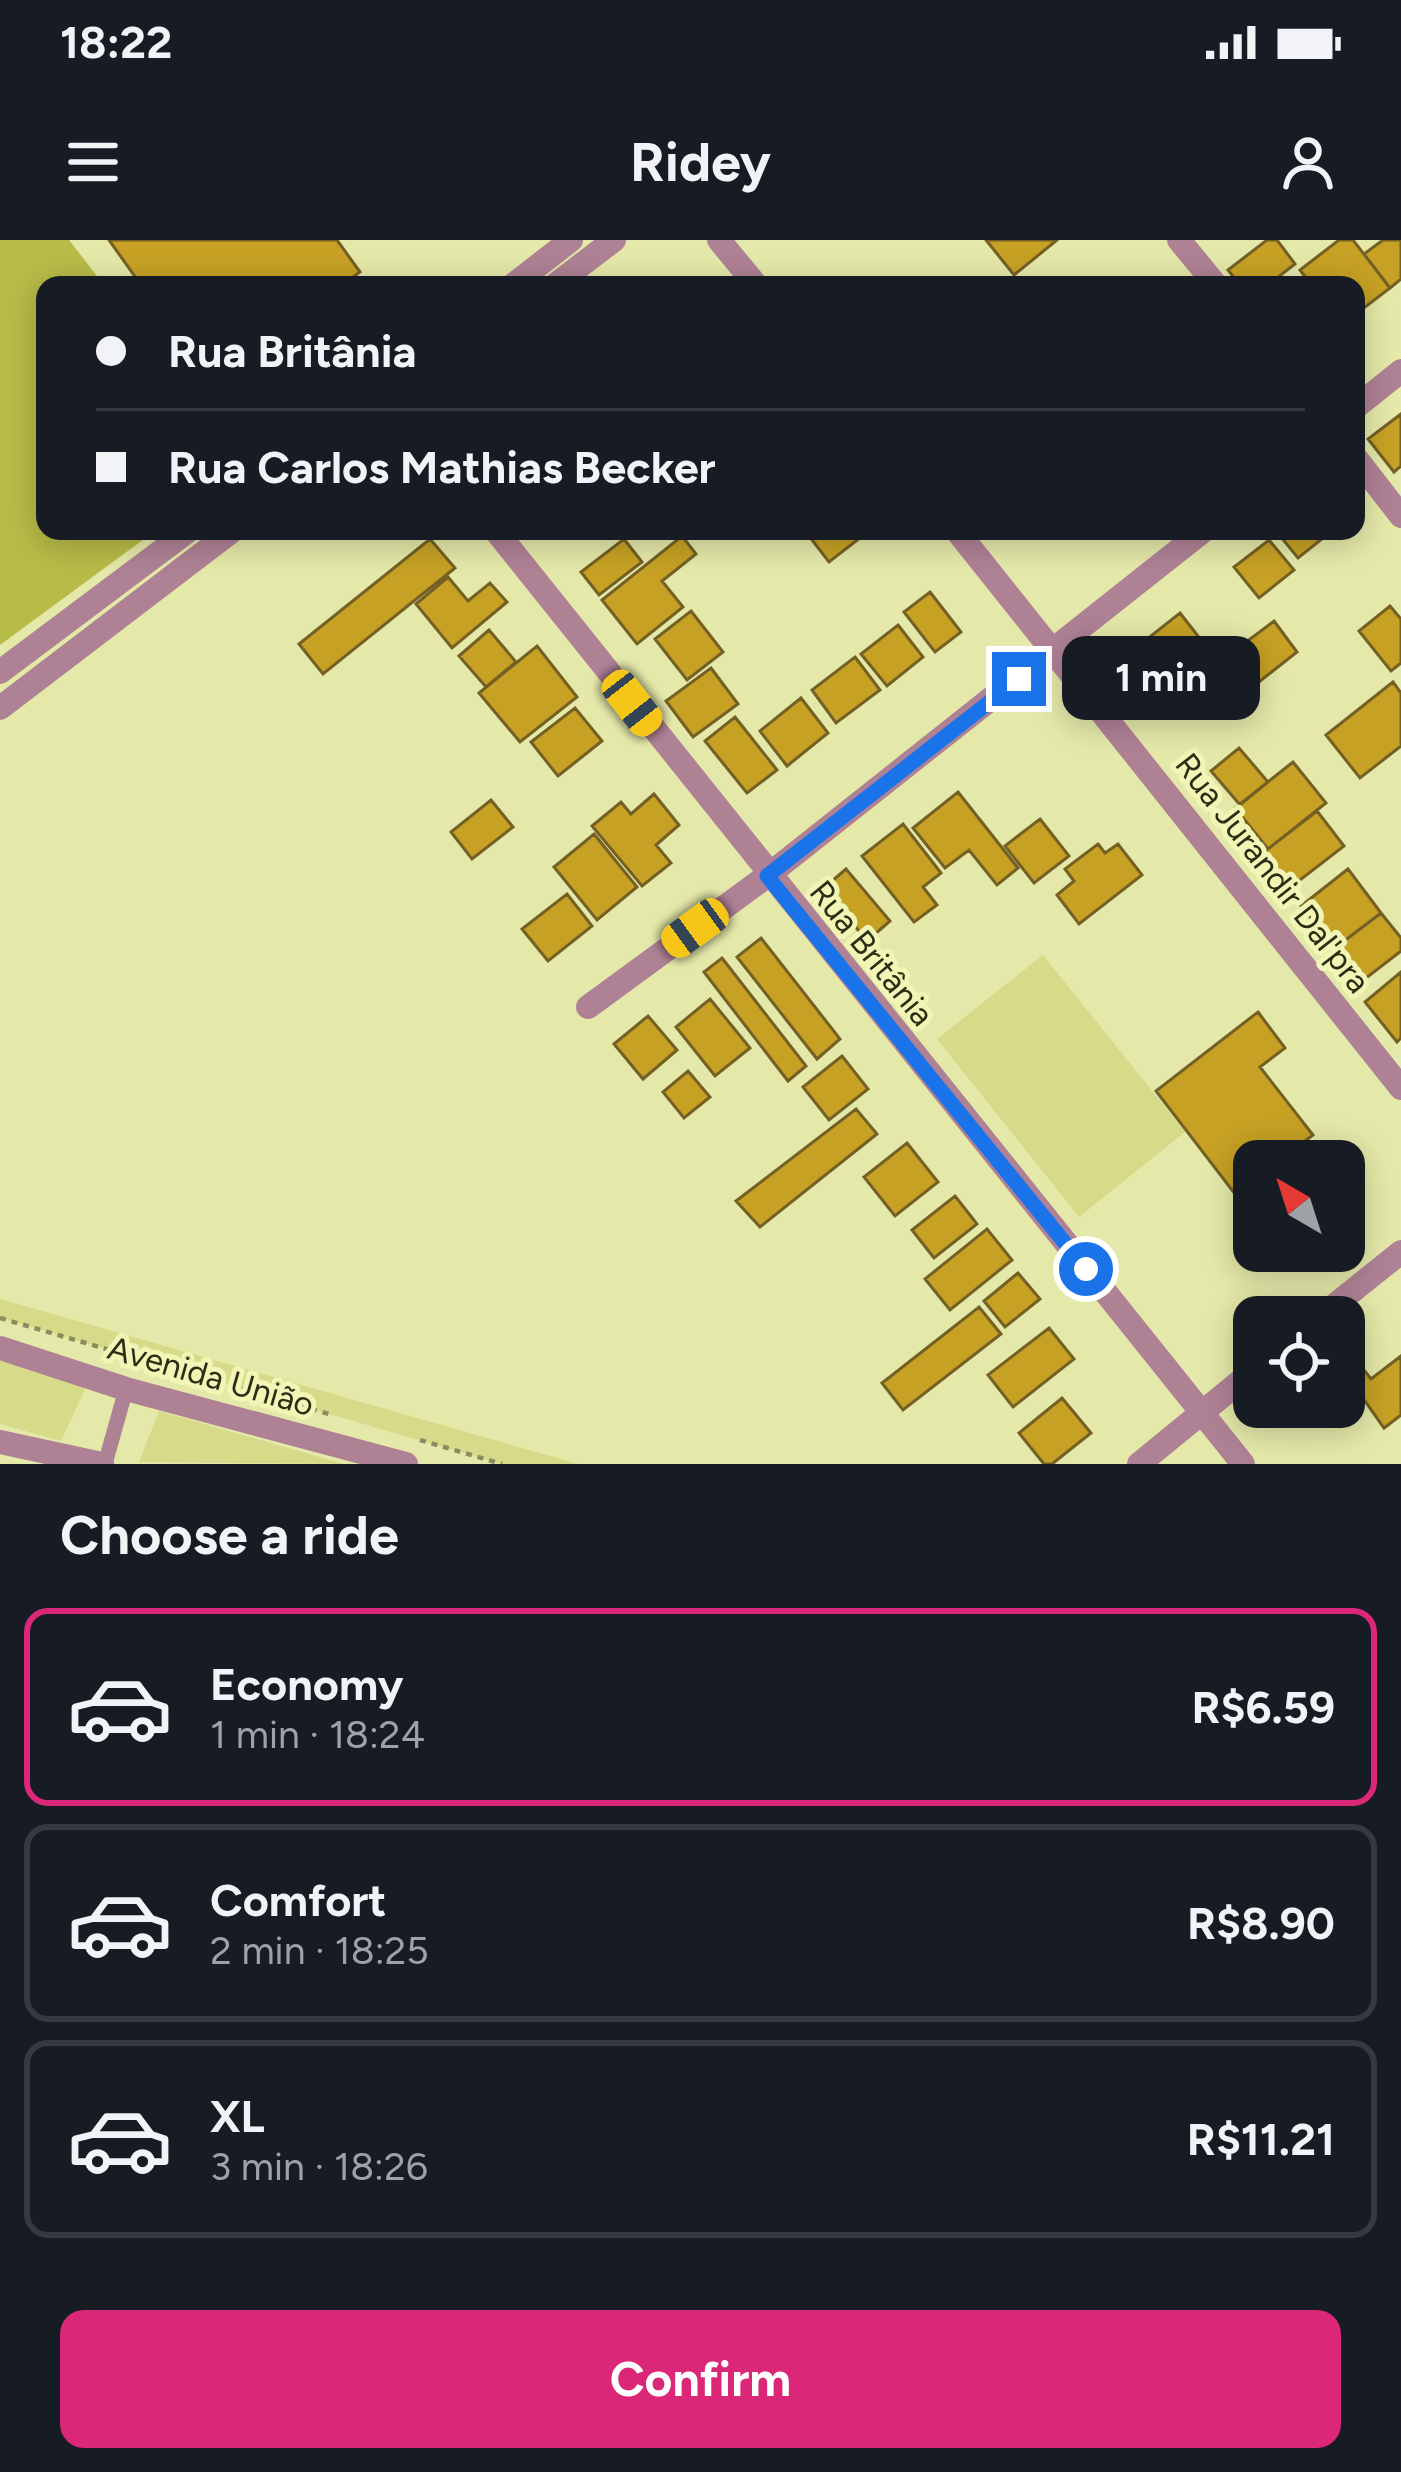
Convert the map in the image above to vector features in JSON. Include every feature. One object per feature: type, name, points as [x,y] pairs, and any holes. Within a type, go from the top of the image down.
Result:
[{"type":"street","points":[[525,276],[572,240]]},
{"type":"street","points":[[567,276],[614,240]]},
{"type":"street","points":[[719,240],[749,276]]},
{"type":"street","points":[[1179,240],[1209,276]]},
{"type":"street","points":[[1365,400],[1401,371]]},
{"type":"street","points":[[1365,469],[1401,515]]},
{"type":"street","points":[[0,672],[176,540]]},
{"type":"street","points":[[0,708],[220,540]]},
{"type":"street","name":"Rua Britânia","points":[[503,540],[767,876],[1202,1412]]},
{"type":"street","name":"Rua Jurandir Dal'pra","points":[[965,540],[1401,1088]]},
{"type":"street","points":[[588,1007],[767,876],[1192,540]]},
{"type":"street","points":[[1346,1296],[1401,1252]]},
{"type":"street","name":"Avenida União","points":[[0,1348],[126,1389],[406,1464]]},
{"type":"street","points":[[1139,1464],[1233,1387]]},
{"type":"street","points":[[1202,1412],[1243,1464]]},
{"type":"street","points":[[0,1442],[103,1464]]},
{"type":"lane","points":[[103,1464],[126,1389]]},
{"type":"path","points":[[0,1318],[342,1418]]},
{"type":"path","points":[[410,1437],[502,1464]]},
{"type":"green space","points":[[1043,955],[1185,1132],[1079,1217],[937,1039]]},
{"type":"green space","points":[[0,1299],[578,1464],[501,1464],[0,1318]]},
{"type":"green space","points":[[0,1350],[91,1376],[61,1441],[0,1424]]},
{"type":"green space","points":[[159,1411],[344,1464],[139,1462]]},
{"type":"shaded area","points":[[0,240],[69,240],[97,276],[36,276],[36,540],[143,540],[0,645]]},
{"type":"building","points":[[109,240],[337,240],[360,272],[354,276],[135,276]]},
{"type":"building","points":[[986,240],[1057,240],[1014,275]]},
{"type":"building","points":[[1267,240],[1277,240],[1295,264],[1280,276],[1233,276],[1228,270]]},
{"type":"building","points":[[1339,240],[1353,240],[1390,288],[1365,307],[1365,276],[1304,276],[1300,270]]},
{"type":"building","points":[[1383,240],[1401,240],[1401,279],[1390,288],[1364,254]]},
{"type":"building","points":[[1401,414],[1401,466],[1394,472],[1368,439]]},
{"type":"building","points":[[429,540],[455,568],[323,674],[299,644]]},
{"type":"building","points":[[623,540],[642,562],[599,595],[581,572]]},
{"type":"building","points":[[677,540],[685,540],[696,554],[662,581],[683,607],[637,644],[602,600]]},
{"type":"building","points":[[812,540],[857,540],[829,562]]},
{"type":"building","points":[[1269,540],[1294,570],[1259,598],[1234,567]]},
{"type":"building","points":[[1283,540],[1321,540],[1298,558]]},
{"type":"building","points":[[448,577],[468,601],[490,583],[507,602],[452,648],[416,604]]},
{"type":"building","points":[[930,592],[961,632],[935,652],[904,612]]},
{"type":"building","points":[[1390,606],[1401,619],[1401,663],[1391,671],[1359,631]]},
{"type":"building","points":[[691,611],[723,652],[687,680],[655,639]]},
{"type":"building","points":[[1180,613],[1205,645],[1190,658],[1215,690],[1194,708],[1142,643]]},
{"type":"building","points":[[1274,621],[1297,652],[1250,689],[1226,657]]},
{"type":"building","points":[[898,625],[923,657],[887,686],[861,654]]},
{"type":"building","points":[[489,630],[516,662],[486,687],[459,656]]},
{"type":"building","points":[[537,646],[577,697],[520,742],[479,693]]},
{"type":"building","points":[[855,657],[880,690],[836,723],[812,690]]},
{"type":"building","points":[[711,668],[738,704],[693,737],[666,701]]},
{"type":"building","points":[[1393,682],[1401,693],[1401,746],[1360,778],[1326,735]]},
{"type":"building","points":[[801,698],[828,733],[787,766],[760,731]]},
{"type":"building","points":[[575,708],[602,741],[558,776],[531,742]]},
{"type":"building","points":[[735,717],[777,770],[747,793],[705,741]]},
{"type":"building","points":[[1239,748],[1268,782],[1240,805],[1211,771]]},
{"type":"building","points":[[1293,762],[1326,803],[1268,849],[1235,808]]},
{"type":"building","points":[[958,792],[1018,868],[997,885],[969,850],[945,868],[913,828]]},
{"type":"building","points":[[654,794],[679,825],[656,845],[671,863],[642,886],[592,826],[621,802],[631,814]]},
{"type":"building","points":[[491,800],[513,827],[472,859],[451,832]]},
{"type":"building","points":[[1317,811],[1344,846],[1282,894],[1255,859]]},
{"type":"building","points":[[1040,819],[1069,856],[1034,883],[1005,846]]},
{"type":"building","points":[[903,824],[941,873],[923,887],[937,905],[914,922],[862,856]]},
{"type":"building","points":[[594,834],[637,887],[597,920],[554,867]]},
{"type":"building","points":[[1098,844],[1105,853],[1118,844],[1142,875],[1079,924],[1057,895],[1074,881],[1065,869]]},
{"type":"building","points":[[846,869],[890,921],[867,941],[824,888]]},
{"type":"building","points":[[1348,869],[1381,913],[1335,948],[1301,906]]},
{"type":"building","points":[[567,894],[592,926],[548,961],[522,929]]},
{"type":"building","points":[[1381,913],[1401,938],[1401,951],[1361,982],[1335,948]]},
{"type":"building","points":[[761,938],[840,1039],[817,1059],[737,957]]},
{"type":"building","points":[[722,958],[806,1066],[788,1081],[704,972]]},
{"type":"building","points":[[1401,972],[1401,1038],[1397,1042],[1365,1002]]},
{"type":"building","points":[[710,999],[750,1048],[715,1076],[676,1027]]},
{"type":"building","points":[[1258,1012],[1285,1048],[1260,1067],[1313,1135],[1306,1140],[1233,1140],[1233,1191],[1156,1091]]},
{"type":"building","points":[[648,1016],[677,1050],[643,1079],[614,1044]]},
{"type":"building","points":[[842,1056],[868,1089],[829,1120],[803,1087]]},
{"type":"building","points":[[688,1071],[710,1097],[684,1118],[663,1092]]},
{"type":"building","points":[[856,1109],[877,1134],[760,1227],[736,1201]]},
{"type":"building","points":[[907,1143],[938,1182],[895,1216],[864,1177]]},
{"type":"building","points":[[955,1196],[977,1224],[934,1258],[912,1230]]},
{"type":"building","points":[[987,1229],[1012,1260],[950,1310],[925,1279]]},
{"type":"building","points":[[1018,1273],[1040,1299],[1005,1327],[984,1301]]},
{"type":"building","points":[[979,1307],[1001,1334],[903,1410],[882,1383]]},
{"type":"building","points":[[1049,1328],[1074,1359],[1013,1407],[988,1375]]},
{"type":"building","points":[[1401,1356],[1401,1415],[1384,1428],[1365,1401],[1365,1371],[1371,1379]]},
{"type":"building","points":[[1062,1398],[1091,1433],[1052,1464],[1044,1464],[1019,1433]]},
{"type":"route","points":[[1019,679],[767,876],[1086,1269]]}]
